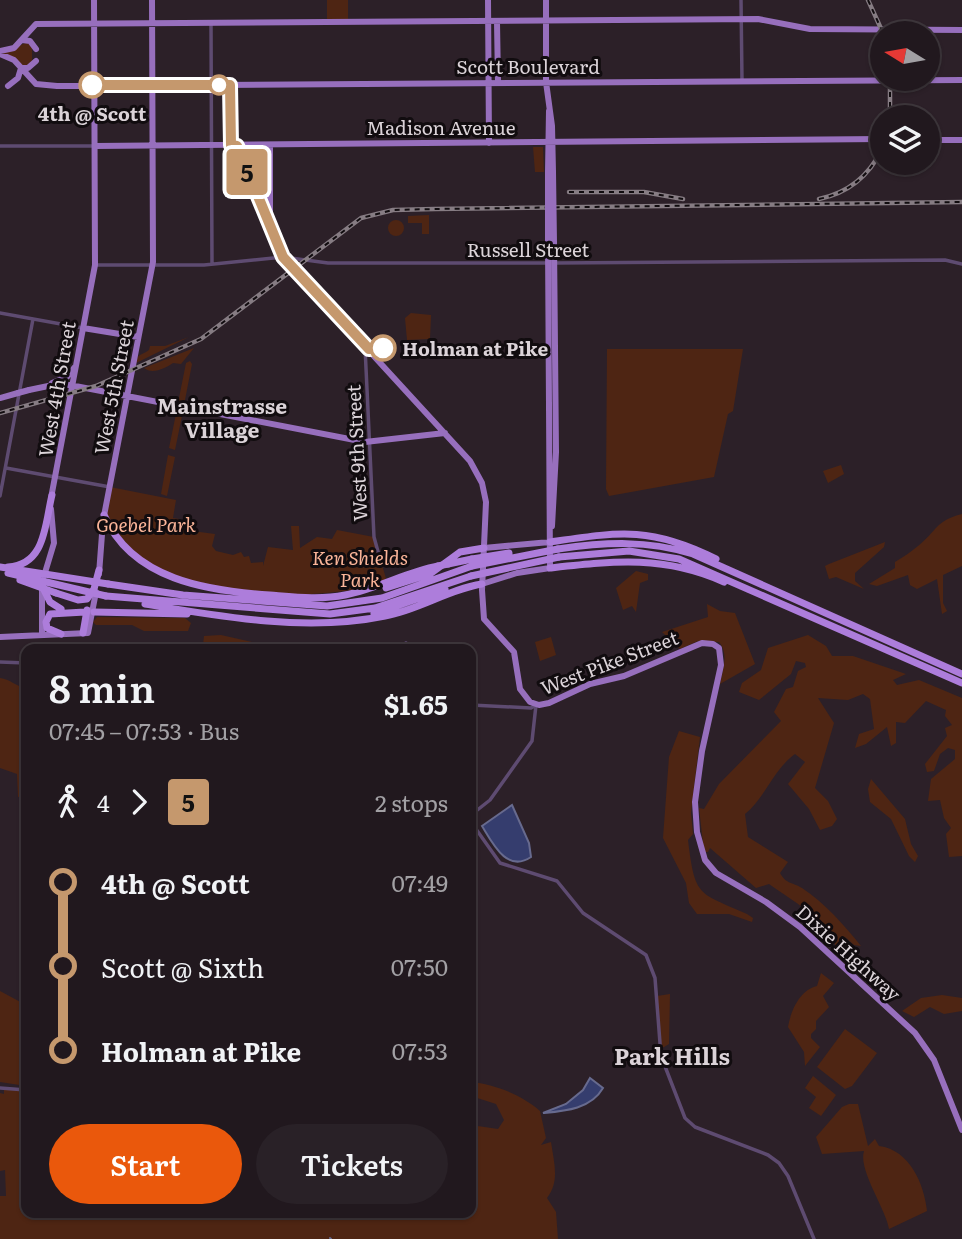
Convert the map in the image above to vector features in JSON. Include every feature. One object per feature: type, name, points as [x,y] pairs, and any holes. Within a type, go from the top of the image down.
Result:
[{"type":"highway","points":[[0,569],[18,566],[31,560],[39,550],[52,495]]},
{"type":"highway","points":[[104,515],[112,530],[143,561],[170,577],[197,586],[304,598],[340,596],[382,601]]},
{"type":"highway","points":[[549,538],[608,533],[655,536],[700,551],[756,582]]},
{"type":"highway","points":[[128,598],[145,604],[226,615],[318,623],[402,595],[470,581],[547,559],[559,551],[573,547],[621,542],[657,545],[701,557],[962,674]]},
{"type":"highway","points":[[0,569],[230,600],[310,606],[382,601],[402,595],[455,555],[469,549],[485,548]]},
{"type":"highway","points":[[469,549],[475,556],[475,582],[470,581]]},
{"type":"highway","points":[[402,595],[438,566],[448,564],[559,551],[619,551],[664,555],[698,565],[962,683]]},
{"type":"highway","points":[[0,569],[106,596],[320,614],[402,595],[472,563]]},
{"type":"highway","points":[[550,568],[666,563],[685,566],[748,592],[774,599]]},
{"type":"highway","points":[[0,569],[56,593],[87,610],[86,633]]},
{"type":"highway","points":[[56,593],[78,600],[87,599],[94,589],[99,570]]},
{"type":"highway","points":[[470,581],[482,584]]},
{"type":"highway","points":[[42,586],[51,603],[67,611]]},
{"type":"highway","points":[[43,635],[44,623],[53,612],[226,615]]},
{"type":"highway","points":[[44,623],[49,630],[61,634]]},
{"type":"main road","name":"West 4th Street","points":[[44,623],[42,586],[54,543],[52,495],[95,265],[94,0]]},
{"type":"main road","name":"West 5th Street","points":[[86,633],[99,570],[104,515],[153,265],[152,0]]},
{"type":"main road","points":[[488,0],[489,143]]},
{"type":"main road","points":[[482,584],[510,574],[550,568],[551,243],[546,0]]},
{"type":"main road","points":[[0,53],[14,48],[36,24],[763,20],[810,29],[962,30]]},
{"type":"main road","points":[[497,22],[498,82]]},
{"type":"main road","points":[[22,40],[30,41],[36,49]]},
{"type":"main road","points":[[0,53],[21,68],[28,68],[36,61]]},
{"type":"main road","points":[[8,86],[18,78],[21,68]]},
{"type":"main road","name":"Scott Boulevard","points":[[21,68],[36,84],[66,86],[962,80]]},
{"type":"main road","points":[[230,85],[234,145]]},
{"type":"main road","name":"Madison Avenue","points":[[95,146],[870,139]]},
{"type":"main road","points":[[940,140],[962,140]]},
{"type":"main road","name":"West Pike Street","points":[[234,145],[283,257],[470,461],[482,483],[486,507],[482,584],[484,620],[512,648],[517,658],[520,689],[536,705],[551,703],[590,684],[624,676],[702,643],[715,645],[722,658],[702,751],[696,821]]},
{"type":"main road","points":[[270,145],[270,229]]},
{"type":"main road","points":[[83,328],[138,337]]},
{"type":"main road","points":[[53,385],[67,377],[77,363]]},
{"type":"main road","points":[[53,385],[67,392],[70,401]]},
{"type":"main road","points":[[0,398],[53,385],[73,386],[369,442],[445,433]]},
{"type":"main road","points":[[485,548],[549,538]]},
{"type":"main road","points":[[21,636],[37,631],[44,623]]},
{"type":"main road","points":[[0,637],[86,633]]},
{"type":"main road","name":"Dixie Highway","points":[[696,821],[701,849],[711,868],[800,927],[922,1042],[934,1060],[962,1130]]},
{"type":"street","points":[[741,0],[742,80]]},
{"type":"street","points":[[211,24],[212,264]]},
{"type":"street","name":"Madison Avenue","points":[[0,146],[95,146]]},
{"type":"street","name":"Russell Street","points":[[95,265],[212,264],[283,257],[328,263],[945,260],[962,264]]},
{"type":"street","points":[[0,313],[83,328]]},
{"type":"street","points":[[0,496],[33,319]]},
{"type":"street","name":"West 9th Street","points":[[365,345],[374,537],[380,559]]},
{"type":"street","points":[[6,468],[110,487]]},
{"type":"street","points":[[0,663],[21,663]]},
{"type":"street","points":[[476,705],[531,708],[536,705]]},
{"type":"street","points":[[476,811],[494,795],[534,738],[536,705]]},
{"type":"street","points":[[476,829],[500,863],[558,881],[583,913],[646,955],[655,978],[661,1056],[685,1118],[695,1127],[773,1157],[788,1175],[814,1239]]},
{"type":"street","points":[[0,1088],[21,1090]]},
{"type":"green space","points":[[327,0],[348,0],[348,23],[327,23]]},
{"type":"green space","points":[[28,42],[32,48],[32,61],[25,67],[2,53]]},
{"type":"green space","points":[[533,147],[543,147],[544,172],[535,172]]},
{"type":"green space","points":[[429,215],[429,234],[422,234],[422,223],[408,223],[408,216]]},
{"type":"green space","points":[[393,220],[399,220],[404,228],[402,234],[393,236],[388,231],[388,225]]},
{"type":"green space","points":[[411,313],[431,315],[430,339],[407,340],[405,318]]},
{"type":"green space","points":[[189,337],[136,363],[138,357],[149,350],[150,346],[165,346]]},
{"type":"green space","points":[[194,348],[181,364],[173,363],[155,371],[144,368]]},
{"type":"green space","points":[[607,349],[743,349],[733,411],[728,414],[714,477],[609,496],[606,489]]},
{"type":"green space","points":[[190,361],[192,364],[184,405],[178,403],[186,363]]},
{"type":"green space","points":[[177,409],[183,411],[175,450],[169,448]]},
{"type":"green space","points":[[168,455],[175,457],[167,496],[161,494]]},
{"type":"green space","points":[[841,465],[844,474],[828,483],[823,471]]},
{"type":"green space","name":"Goebel Park","points":[[110,487],[176,500],[173,518],[179,519],[177,529],[215,534],[212,546],[216,551],[233,555],[241,552],[244,557],[249,556],[251,563],[263,562],[263,566],[268,547],[293,550],[291,526],[299,526],[300,548],[317,537],[332,539],[337,530],[374,537],[387,582],[360,589],[294,595],[225,590],[192,582],[163,571],[139,556],[125,541],[104,515]]},
{"type":"green space","points":[[962,514],[962,566],[943,575],[943,603],[947,611],[942,614],[937,579],[917,589],[910,585],[908,575],[877,586],[869,584],[895,568],[895,562],[918,546],[941,523]]},
{"type":"green space","points":[[885,542],[884,547],[855,573],[855,581],[864,589],[836,577],[829,579],[825,566]]},
{"type":"green space","points":[[636,571],[648,574],[648,580],[640,583],[636,612],[632,606],[623,610],[616,588]]},
{"type":"green space","points":[[707,604],[720,611],[735,613],[755,664],[720,684],[725,657],[719,642],[698,641],[680,649],[662,632],[708,617]]},
{"type":"green space","points":[[97,617],[185,618],[191,623],[188,631],[144,631],[132,625],[96,625],[93,622]]},
{"type":"green space","points":[[221,635],[252,642],[203,644],[204,636]]},
{"type":"green space","points":[[808,635],[826,646],[832,656],[853,656],[906,674],[893,680],[897,685],[919,680],[962,698],[962,856],[949,857],[946,834],[951,828],[944,818],[940,800],[928,801],[931,779],[955,759],[955,750],[948,748],[940,754],[934,771],[927,772],[925,764],[947,736],[945,728],[952,725],[945,716],[946,710],[926,701],[905,723],[896,722],[896,743],[891,746],[887,727],[866,744],[855,748],[859,734],[874,729],[870,699],[863,694],[848,700],[818,698],[834,723],[815,788],[828,801],[837,819],[832,826],[820,830],[809,809],[788,784],[805,762],[795,754],[745,814],[748,837],[788,862],[780,873],[782,877],[819,900],[861,946],[854,945],[845,937],[848,956],[841,957],[828,932],[802,907],[769,884],[756,888],[710,848],[708,852],[704,852],[699,808],[704,809],[719,784],[781,721],[774,712],[786,689],[793,687],[798,671],[806,667],[805,663],[796,661],[791,674],[759,700],[739,692],[742,683],[761,670],[768,648]]},
{"type":"green space","points":[[551,637],[556,655],[540,661],[535,642]]},
{"type":"green space","points":[[0,678],[21,687],[21,797],[18,797],[17,774],[0,768]]},
{"type":"green space","points":[[679,731],[700,737],[691,813],[693,834],[688,840],[693,873],[697,883],[709,896],[747,914],[753,918],[752,922],[729,914],[697,914],[689,903],[686,883],[663,838],[669,757]]},
{"type":"green space","points":[[871,779],[905,819],[911,844],[918,856],[915,862],[909,856],[891,819],[870,802],[868,789]]},
{"type":"green space","points":[[821,973],[834,983],[823,996],[829,1007],[816,1021],[816,1029],[811,1034],[811,1038],[820,1047],[805,1066],[804,1052],[788,1027],[797,1002],[811,988],[817,986]]},
{"type":"green space","points":[[0,991],[21,1002],[21,1085],[0,1082]]},
{"type":"green space","points":[[670,994],[669,1044],[659,1050],[657,996]]},
{"type":"green space","points":[[942,995],[962,998],[962,1011],[944,1014],[930,1007],[914,1017],[902,1011],[921,998]]},
{"type":"green space","points":[[845,1029],[877,1053],[852,1086],[845,1089],[817,1067]]},
{"type":"green space","points":[[813,1076],[836,1095],[821,1116],[809,1108],[816,1097],[805,1088]]},
{"type":"green space","points":[[476,1083],[507,1091],[540,1111],[546,1138],[541,1145],[551,1142],[555,1178],[547,1198],[556,1212],[558,1239],[0,1239],[0,1196],[6,1196],[5,1170],[0,1171],[0,1093],[4,1094],[4,1088],[21,1090],[21,1218],[476,1218],[476,1126],[498,1129],[504,1120],[496,1104],[476,1098]]},
{"type":"green space","points":[[858,1104],[868,1146],[875,1139],[879,1146],[899,1154],[914,1170],[923,1190],[927,1211],[889,1229],[868,1179],[863,1159],[864,1151],[822,1154],[816,1137],[842,1107]]},
{"type":"water","points":[[512,805],[529,843],[531,857],[522,861],[508,859],[502,854],[482,826]]},
{"type":"water","points":[[590,1078],[603,1088],[592,1100],[577,1108],[543,1113],[566,1104],[583,1090]]},
{"type":"railway","points":[[868,0],[878,21]]},
{"type":"railway","points":[[890,91],[890,105]]},
{"type":"railway","points":[[819,199],[848,188],[870,168]]},
{"type":"railway","points":[[569,192],[644,192],[683,199]]},
{"type":"railway","points":[[0,413],[96,386],[201,339],[361,218],[393,210],[962,202]]},
{"type":"bus line","name":"5","points":[[92,85],[230,85],[231,145],[237,146],[239,150],[283,257],[369,349],[383,348]]},
{"type":"place","name":"4th @ Scott","points":[[92,85]]},
{"type":"place","name":"Holman at Pike","points":[[383,348]]},
{"type":"district","name":"Mainstrasse Village","points":[[222,416]]},
{"type":"district","name":"Park Hills","points":[[672,1055]]},
{"type":"park label","name":"Ken Shields Park","points":[[360,568]]}]
